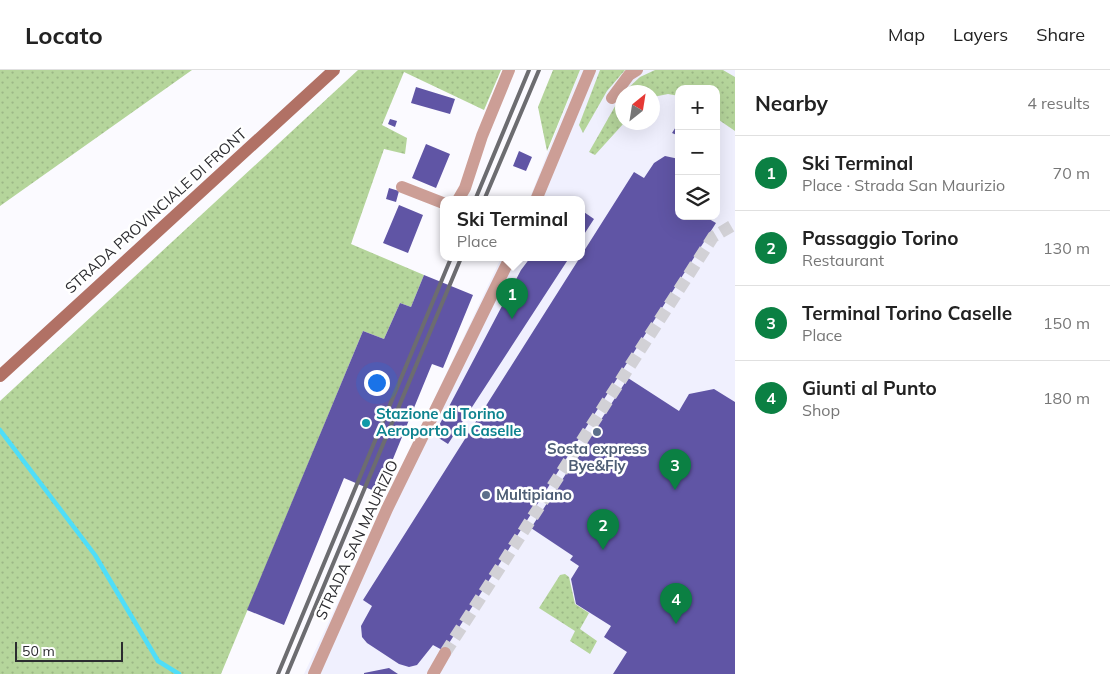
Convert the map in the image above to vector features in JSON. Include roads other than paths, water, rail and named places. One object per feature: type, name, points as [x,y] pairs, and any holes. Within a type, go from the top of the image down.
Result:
[{"type":"main road","name":"STRADA PROVINCIALE DI FRONT","points":[[0,376],[334,70]]},
{"type":"street","points":[[460,196],[465,188],[482,136],[510,70]]},
{"type":"street","points":[[538,196],[590,70]]},
{"type":"street","points":[[612,98],[629,75],[637,70]]},
{"type":"street","points":[[402,187],[440,202]]},
{"type":"street","name":"STRADA SAN MAURIZIO","points":[[314,674],[387,509],[509,261]]},
{"type":"street","points":[[433,674],[445,653]]},
{"type":"waterway","points":[[0,430],[95,555],[158,661],[179,674]]},
{"type":"tunnel","points":[[445,653],[713,237],[735,224]]},
{"type":"railway","points":[[477,196],[529,70]]},
{"type":"railway","points":[[486,196],[539,70]]},
{"type":"railway","points":[[278,674],[450,261]]},
{"type":"railway","points":[[287,674],[460,261]]},
{"type":"place","name":"Ski Terminal","points":[[512,319]]},
{"type":"place","name":"Stazione di Torino Aeroporto di Caselle","points":[[366,423]]},
{"type":"place","name":"Sosta express Bye&Fly","points":[[597,432]]},
{"type":"place","name":"Terminal Torino Caselle","points":[[675,490]]},
{"type":"place","name":"Multipiano","points":[[486,495]]},
{"type":"place","name":"Passaggio Torino","points":[[603,550]]},
{"type":"place","name":"Giunti al Punto","points":[[676,624]]}]
